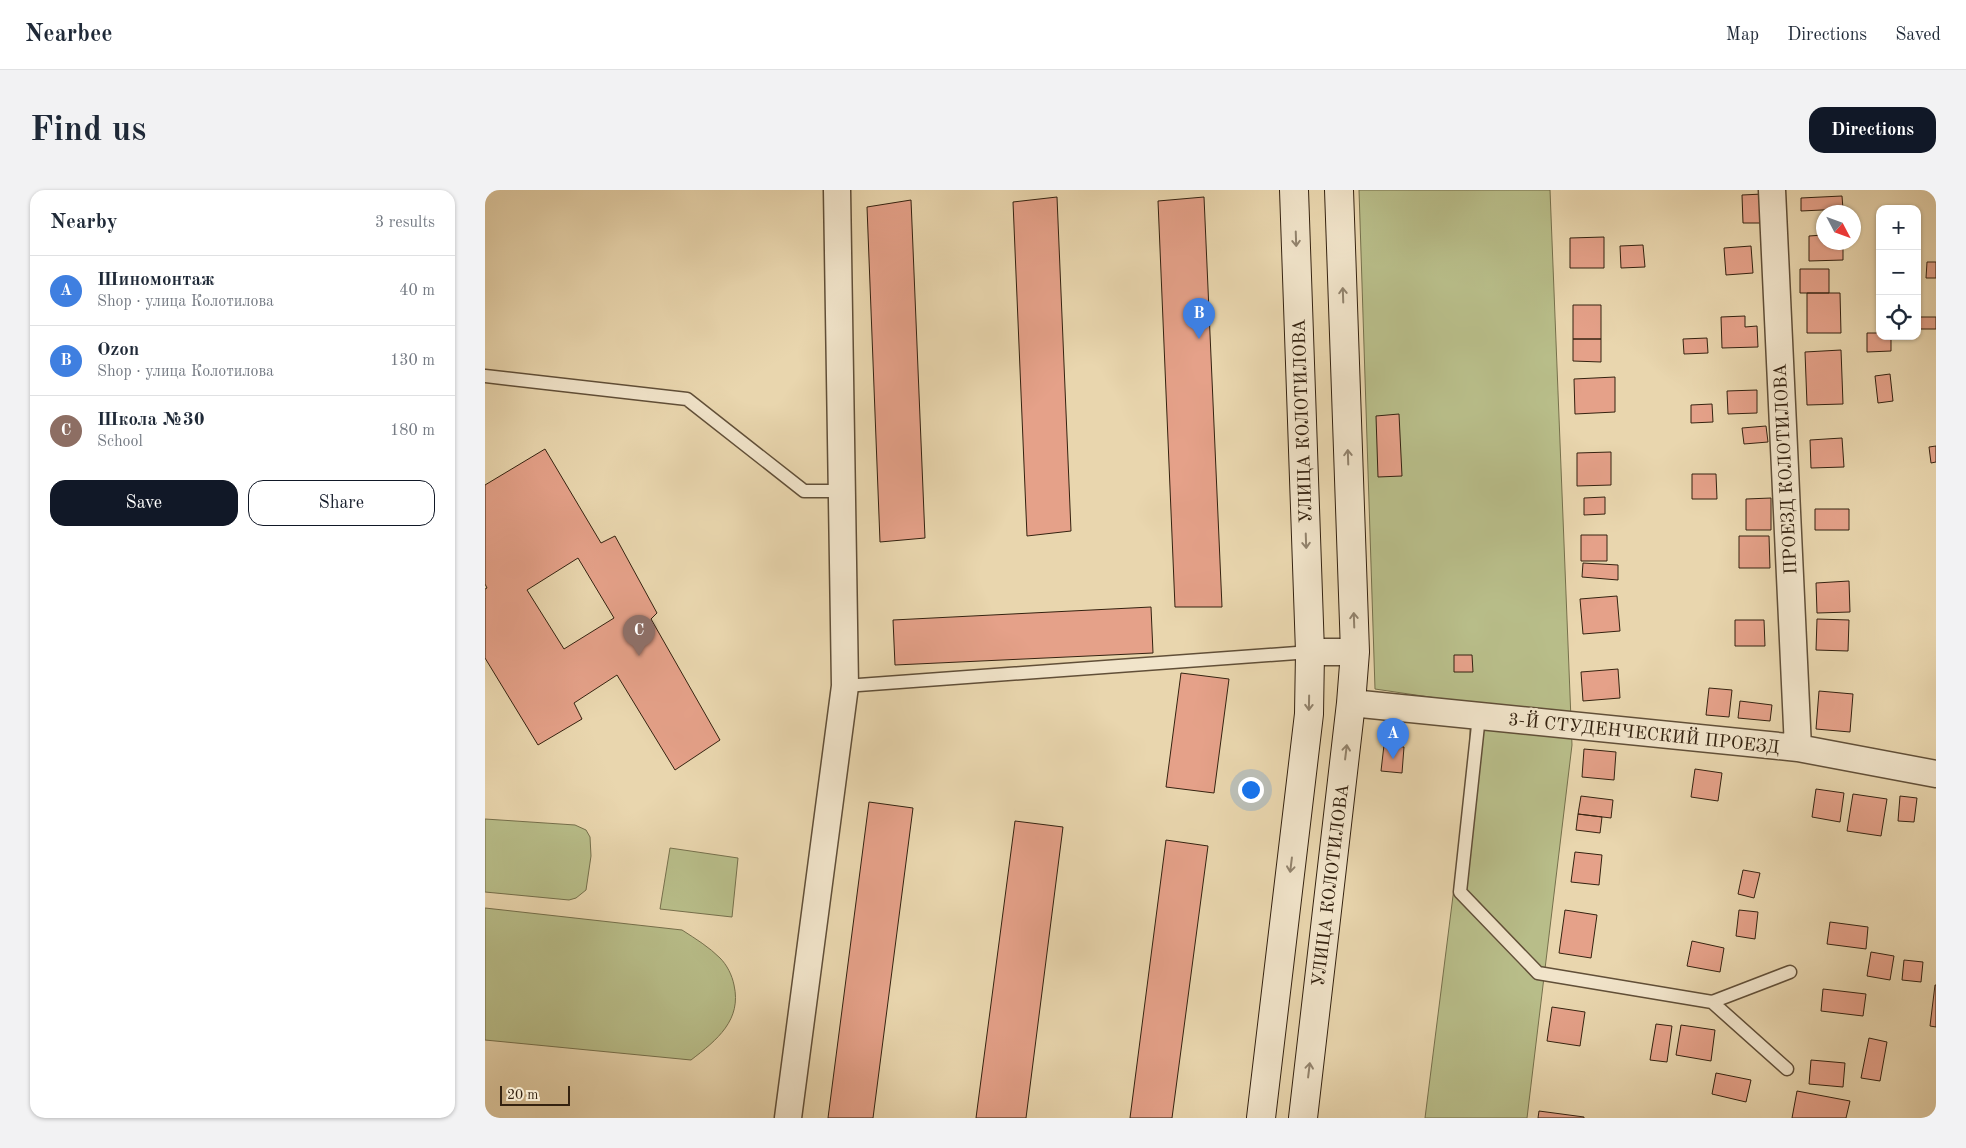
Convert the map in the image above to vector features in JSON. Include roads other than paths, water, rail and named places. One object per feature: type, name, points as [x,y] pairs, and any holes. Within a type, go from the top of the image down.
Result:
[{"type":"main road","name":"УЛИЦА КОЛОТИЛОВА","points":[[1261,1118],[1309,714],[1310,652],[1294,190]]},
{"type":"main road","name":"УЛИЦА КОЛОТИЛОВА","points":[[1303,1118],[1351,703],[1355,652],[1339,190]]},
{"type":"street","points":[[788,1118],[845,686],[837,190]]},
{"type":"street","name":"ПРОЕЗД КОЛОТИЛОВА","points":[[1772,190],[1798,748]]},
{"type":"street","points":[[1310,652],[1355,652]]},
{"type":"street","name":"3-Й СТУДЕНЧЕСКИЙ ПРОЕЗД","points":[[1351,703],[1798,748],[1936,774]]},
{"type":"lane","points":[[485,376],[687,399],[804,491],[841,491]]},
{"type":"lane","points":[[845,686],[1310,652]]},
{"type":"lane","points":[[1479,716],[1460,892],[1538,973],[1712,1002],[1790,972]]},
{"type":"lane","points":[[1712,1002],[1787,1069]]},
{"type":"place","name":"Ozon","points":[[1199,339]]},
{"type":"place","name":"Школа №30","points":[[639,656]]},
{"type":"place","name":"Шиномонтаж","points":[[1393,759]]}]
